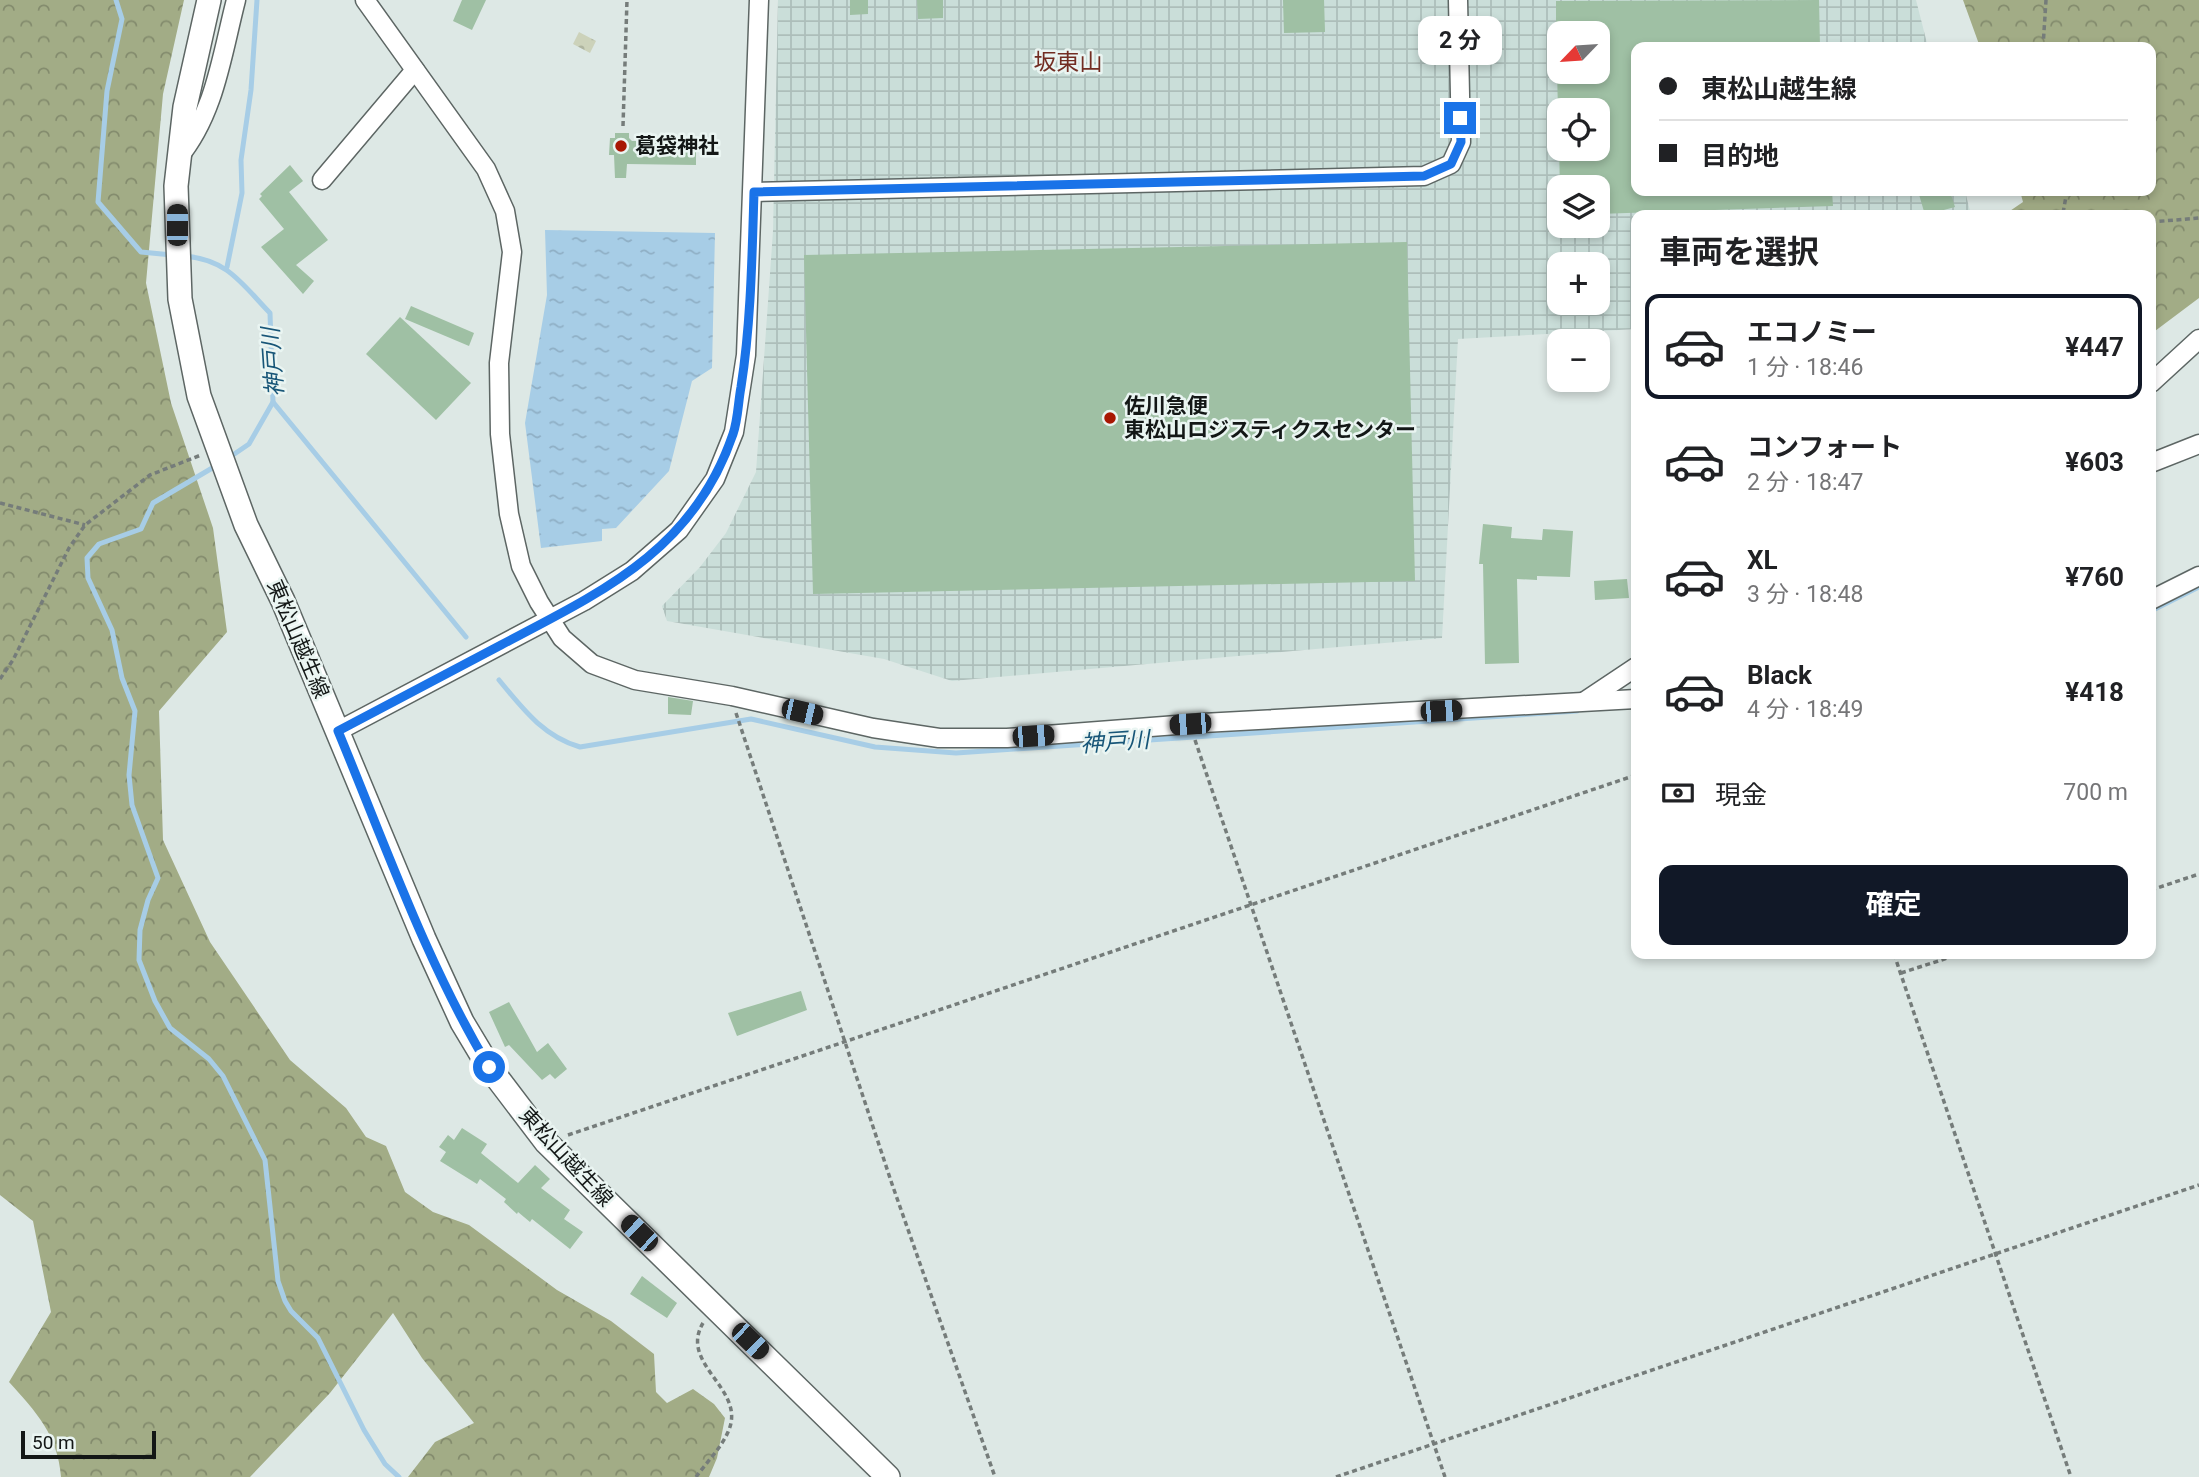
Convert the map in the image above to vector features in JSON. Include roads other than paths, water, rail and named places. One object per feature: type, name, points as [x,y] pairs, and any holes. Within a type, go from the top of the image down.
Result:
[{"type":"main road","name":"東松山越生線","points":[[209,0],[185,107],[178,158],[180,299],[199,396],[216,449],[338,731],[424,939],[462,1022],[489,1067],[546,1142],[888,1477]]},
{"type":"street","points":[[178,158],[193,140],[205,114],[218,75],[236,0]]},
{"type":"street","points":[[365,0],[486,169],[505,211],[512,252],[499,363],[503,461],[509,514],[521,566],[550,620],[577,653],[611,673],[635,680],[732,696],[873,728],[939,738],[1007,738],[1190,724],[1631,699]]},
{"type":"street","points":[[338,731],[550,620],[624,576],[679,530],[715,479],[734,432],[746,355],[759,0]]},
{"type":"street","points":[[754,192],[1424,176],[1451,164],[1461,142],[1458,0]]},
{"type":"street","points":[[322,180],[415,70]]},
{"type":"street","points":[[2156,379],[2199,340]]},
{"type":"street","points":[[2156,461],[2199,444]]},
{"type":"street","points":[[2156,598],[2199,576]]},
{"type":"street","points":[[1585,702],[1631,670]]},
{"type":"water","points":[[545,230],[715,233],[712,368],[692,381],[669,471],[616,528],[602,529],[602,541],[541,548],[525,423],[547,295]]},
{"type":"waterway","name":"神戸川","points":[[116,0],[122,19],[107,91],[98,202],[141,252],[172,255]]},
{"type":"waterway","points":[[227,267],[242,193],[241,160],[251,90],[257,0]]},
{"type":"waterway","name":"神戸川","points":[[185,256],[200,258],[223,268],[242,283],[270,313],[273,402],[466,637]]},
{"type":"waterway","points":[[227,459],[249,444],[273,402]]},
{"type":"waterway","points":[[219,464],[153,503],[141,529],[99,544],[87,558],[88,578],[112,630],[122,678],[135,711],[129,775],[132,805],[158,878],[148,900],[140,930],[139,960],[155,1001],[170,1028],[209,1059],[223,1076],[265,1160],[278,1281],[285,1301],[291,1311],[318,1338],[364,1430],[385,1464],[399,1477]]},
{"type":"waterway","name":"神戸川","points":[[2156,608],[2199,587]]},
{"type":"waterway","name":"神戸川","points":[[499,680],[544,729],[580,747],[751,719],[875,747],[956,753],[1577,711]]},
{"type":"place","name":"葛袋神社","points":[[621,146]]},
{"type":"place","name":"佐川急便 東松山ロジスティクスセンター","points":[[1110,418]]},
{"type":"district","name":"坂東山","points":[[1068,62]]}]
